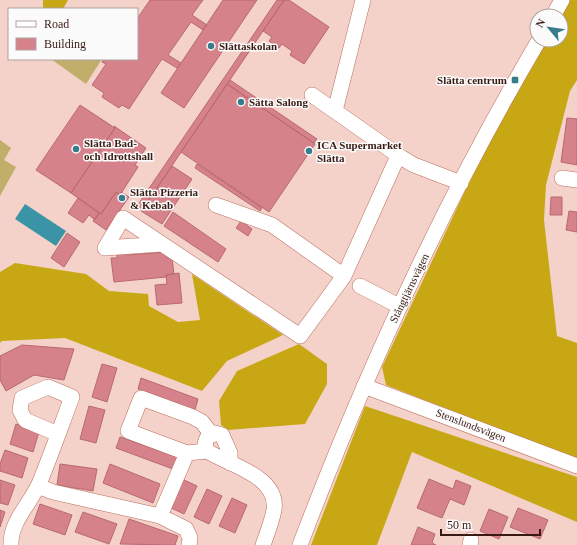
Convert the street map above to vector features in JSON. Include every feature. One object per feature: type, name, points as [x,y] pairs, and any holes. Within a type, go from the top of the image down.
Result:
[{"type":"street","points":[[335,111],[363,0]]},
{"type":"street","name":"Stångtjärnsvägen","points":[[300,545],[364,386],[399,306],[507,93],[534,48]]},
{"type":"street","points":[[312,95],[398,156],[414,165],[461,183]]},
{"type":"street","points":[[162,244],[300,336],[344,276],[379,194],[398,156]]},
{"type":"street","points":[[216,205],[272,225],[344,276]]},
{"type":"street","points":[[360,286],[399,306]]},
{"type":"street","name":"Stenslundsvägen","points":[[364,386],[577,466]]},
{"type":"street","points":[[212,435],[202,422],[193,417],[141,398],[128,431],[187,453],[207,451],[266,482],[272,493],[274,508],[263,545]]},
{"type":"street","points":[[207,451],[205,444],[207,438],[215,433],[222,435],[226,441],[230,453],[230,463]]},
{"type":"street","points":[[11,545],[14,527],[38,486],[58,434]]},
{"type":"street","points":[[160,516],[187,453]]},
{"type":"street","points":[[38,486],[53,492],[160,516],[186,529],[190,538],[189,545]]},
{"type":"shaded area","points":[[43,0],[68,0],[64,8],[43,8]]},
{"type":"shaded area","points":[[568,0],[577,0],[577,80],[570,91],[546,185],[544,220],[557,336],[577,343],[577,460],[386,385],[382,367],[465,191],[537,50],[538,48],[569,48],[569,8],[564,8]]},
{"type":"shaded area","points":[[52,60],[101,60],[86,84]]},
{"type":"shaded area","points":[[0,140],[11,148],[4,160],[16,167],[0,196]]},
{"type":"shaded area","points":[[15,263],[86,274],[109,291],[148,294],[149,306],[178,322],[200,320],[192,274],[283,335],[227,361],[202,391],[65,338],[2,341],[0,343],[0,272]]},
{"type":"shaded area","points":[[299,344],[327,364],[327,384],[305,424],[228,430],[221,425],[219,401],[237,371]]},
{"type":"shaded area","points":[[365,406],[577,477],[577,522],[412,452],[377,545],[311,545]]},
{"type":"water","points":[[25,204],[66,231],[56,246],[15,219]]},
{"type":"building","points":[[150,0],[203,0],[192,15],[207,25],[203,30],[191,22],[168,55],[181,63],[177,68],[162,59],[129,109],[122,105],[119,108],[102,97],[104,93],[92,85],[106,64],[102,62],[103,60],[138,60],[138,18]]},
{"type":"building","points":[[223,0],[257,0],[184,108],[161,93]]},
{"type":"building","points":[[277,0],[284,0],[142,210],[137,206]]},
{"type":"building","points":[[284,0],[289,0],[329,27],[304,64],[290,55],[292,51],[282,44],[279,48],[269,41],[272,37],[263,31]]},
{"type":"building","points":[[230,80],[317,139],[314,143],[227,84]]},
{"type":"building","points":[[227,84],[315,144],[269,212],[181,152]]},
{"type":"building","name":"Slätta Bad- och Idrottshall","points":[[80,105],[115,128],[71,193],[36,170]]},
{"type":"building","points":[[567,118],[577,119],[577,165],[561,162]]},
{"type":"building","points":[[114,126],[146,148],[135,165],[138,167],[120,195],[116,192],[101,214],[71,193],[115,128]]},
{"type":"building","points":[[197,164],[262,208],[260,211],[195,168]]},
{"type":"building","points":[[172,166],[192,179],[162,224],[141,211]]},
{"type":"building","points":[[116,192],[120,195],[121,192],[129,197],[106,230],[93,221],[99,213],[101,214]]},
{"type":"building","points":[[551,197],[562,197],[562,215],[550,215]]},
{"type":"building","points":[[78,198],[99,213],[95,220],[89,215],[83,223],[68,213]]},
{"type":"building","points":[[569,211],[577,212],[577,232],[566,230]]},
{"type":"building","points":[[173,212],[226,249],[218,262],[164,226]]},
{"type":"building","points":[[241,221],[252,229],[248,236],[236,228]]},
{"type":"building","points":[[67,233],[80,242],[64,267],[51,258]]},
{"type":"building","points":[[117,252],[126,252],[127,255],[167,252],[167,258],[172,258],[174,274],[166,275],[166,277],[114,282],[111,258],[117,258]]},
{"type":"building","points":[[179,273],[182,303],[157,305],[155,285],[167,284],[166,275]]},
{"type":"building","points":[[22,345],[74,349],[64,380],[34,375],[6,391],[0,380],[0,356]]},
{"type":"building","points":[[102,364],[117,368],[107,402],[92,397]]},
{"type":"building","points":[[141,378],[198,399],[195,410],[138,389]]},
{"type":"building","points":[[89,406],[105,410],[96,443],[80,439]]},
{"type":"building","points":[[16,424],[39,432],[33,452],[10,444]]},
{"type":"building","points":[[120,437],[177,457],[173,469],[116,448]]},
{"type":"building","points":[[5,450],[28,458],[22,478],[0,471],[0,464]]},
{"type":"building","points":[[60,464],[97,469],[93,491],[57,485]]},
{"type":"building","points":[[110,464],[160,484],[153,503],[103,483]]},
{"type":"building","points":[[182,479],[197,486],[184,514],[169,507]]},
{"type":"building","points":[[429,479],[453,489],[456,480],[471,486],[464,505],[450,499],[442,518],[417,508]]},
{"type":"building","points":[[0,480],[15,485],[8,505],[0,503]]},
{"type":"building","points":[[207,489],[222,496],[209,524],[194,517]]},
{"type":"building","points":[[232,498],[247,505],[235,533],[219,526]]},
{"type":"building","points":[[40,504],[72,515],[65,535],[33,524]]},
{"type":"building","points":[[518,508],[548,520],[540,539],[510,527]]},
{"type":"building","points":[[489,509],[508,517],[499,539],[480,531]]},
{"type":"building","points":[[0,510],[5,512],[0,527]]},
{"type":"building","points":[[83,512],[117,524],[109,544],[75,532]]},
{"type":"building","points":[[129,519],[178,536],[175,545],[120,544]]},
{"type":"building","points":[[418,527],[435,534],[432,543],[436,545],[411,545]]},
{"type":"place","name":"Slättaskolan","points":[[211,46]]},
{"type":"place","name":"Slätta centrum","points":[[515,80]]},
{"type":"place","name":"Sätta Salong","points":[[241,102]]},
{"type":"place","name":"Slätta Bad- och Idrottshall","points":[[76,149]]},
{"type":"place","name":"ICA Supermarket Slätta","points":[[309,151]]},
{"type":"place","name":"Slätta Pizzeria & Kebab","points":[[122,198]]}]
